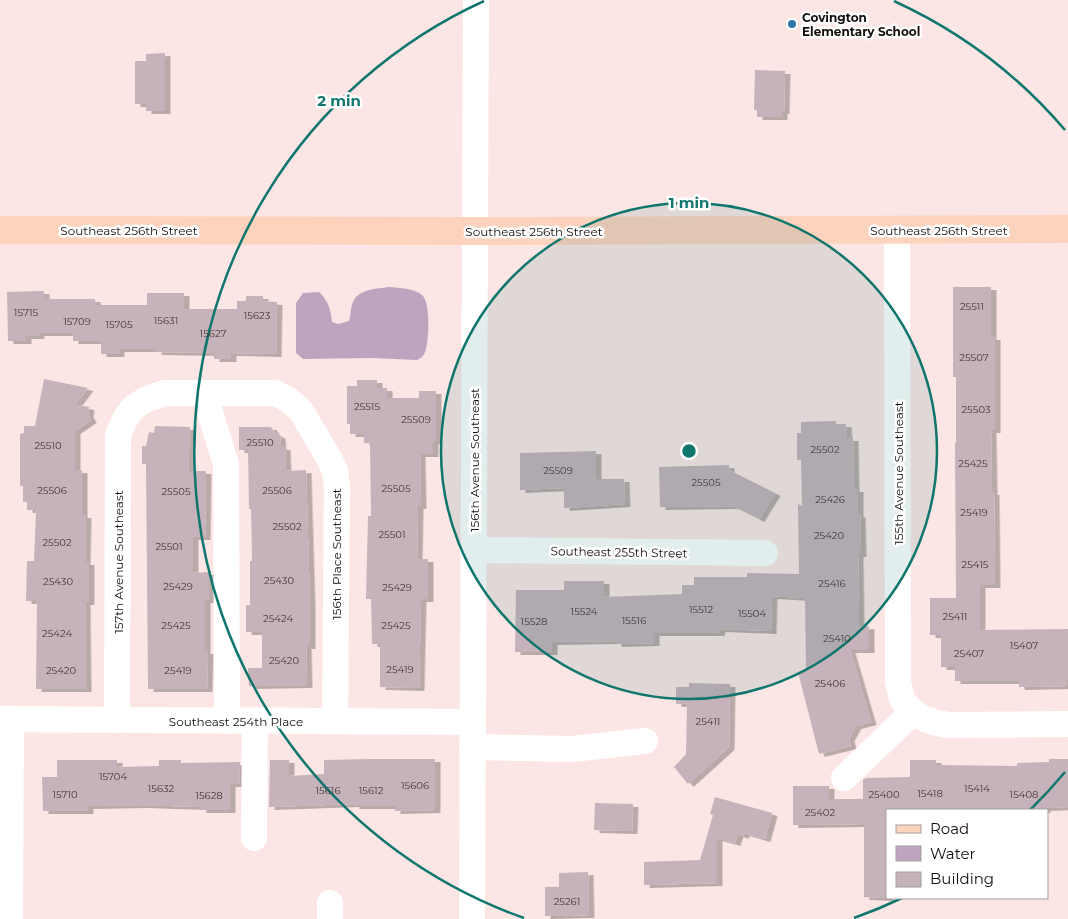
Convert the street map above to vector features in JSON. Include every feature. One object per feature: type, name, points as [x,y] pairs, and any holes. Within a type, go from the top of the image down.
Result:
[{"type":"main road","name":"Southeast 256th Street","points":[[0,230],[1068,229]]},
{"type":"street","name":"156th Avenue Southeast","points":[[472,919],[476,0]]},
{"type":"street","name":"155th Avenue Southeast","points":[[897,230],[898,682],[903,701],[913,712]]},
{"type":"street","name":"157th Avenue Southeast","points":[[117,720],[118,435],[124,419],[133,408],[145,400],[164,393],[204,393]]},
{"type":"street","points":[[204,393],[226,464],[227,721]]},
{"type":"street","name":"156th Place Southeast","points":[[204,393],[276,393],[290,401],[301,411],[335,471],[335,721]]},
{"type":"street","name":"Southeast 255th Street","points":[[473,550],[765,553]]},
{"type":"street","points":[[844,778],[913,712],[931,722],[949,725],[1068,724]]},
{"type":"street","points":[[6,719],[5,894],[10,919]]},
{"type":"street","name":"Southeast 254th Place","points":[[6,719],[335,721],[472,734],[572,749],[645,741]]},
{"type":"street","points":[[254,838],[255,721]]},
{"type":"water","points":[[389,287],[415,291],[425,299],[428,314],[428,332],[424,355],[421,358],[417,360],[371,358],[303,359],[296,353],[296,303],[303,293],[319,292],[325,298],[331,313],[332,322],[338,324],[349,321],[354,300],[362,293],[372,289]]},
{"type":"building","points":[[165,53],[165,111],[146,111],[146,104],[135,104],[135,61],[146,61],[146,54]]},
{"type":"building","points":[[755,70],[785,71],[784,111],[782,111],[782,117],[757,117],[757,110],[754,110]]},
{"type":"building","points":[[953,287],[991,287],[991,337],[995,337],[995,430],[991,430],[995,585],[980,585],[980,630],[1068,629],[1068,680],[1066,686],[1019,687],[1019,681],[955,681],[955,667],[941,667],[941,635],[930,635],[930,598],[956,598],[956,377],[953,377]]},
{"type":"building","points":[[44,291],[44,299],[95,299],[96,305],[147,305],[147,293],[184,293],[184,309],[237,309],[237,301],[246,301],[246,296],[263,296],[263,301],[277,302],[276,354],[231,353],[231,359],[214,359],[214,353],[156,352],[156,349],[119,349],[119,354],[101,354],[101,341],[73,341],[73,333],[39,333],[39,336],[26,336],[26,341],[8,341],[7,292]]},
{"type":"building","points":[[44,379],[88,388],[75,405],[89,407],[88,414],[91,420],[75,431],[75,470],[82,470],[82,515],[86,515],[85,562],[89,562],[89,602],[85,602],[86,689],[36,689],[37,601],[26,601],[27,561],[34,561],[36,510],[27,510],[27,502],[23,502],[23,486],[20,486],[20,434],[24,433],[24,426],[35,426]]},
{"type":"building","points":[[357,380],[377,380],[377,388],[387,388],[387,398],[419,398],[419,391],[436,391],[436,439],[433,442],[433,454],[420,454],[421,506],[418,506],[417,559],[428,559],[428,599],[421,599],[419,688],[380,687],[380,644],[372,644],[371,599],[366,599],[368,516],[371,516],[370,443],[364,443],[364,434],[350,434],[350,424],[347,424],[347,386],[357,386]]},
{"type":"building","points":[[836,421],[836,424],[846,424],[847,438],[853,438],[854,489],[858,489],[858,515],[860,514],[861,554],[858,554],[859,627],[869,626],[869,650],[850,650],[871,722],[856,726],[849,738],[851,746],[819,754],[798,672],[806,669],[805,598],[772,596],[771,631],[720,629],[719,633],[654,633],[654,643],[616,644],[616,641],[552,642],[552,652],[515,652],[516,590],[564,590],[564,581],[604,581],[604,597],[682,594],[682,585],[694,585],[694,577],[747,577],[747,573],[799,574],[798,504],[802,506],[801,460],[797,460],[797,433],[801,433],[801,422]]},
{"type":"building","points":[[155,426],[190,427],[188,471],[206,471],[205,537],[193,537],[193,573],[209,572],[209,600],[205,600],[205,651],[208,651],[207,689],[148,689],[146,464],[142,464],[142,446],[146,446],[149,432],[154,433]]},
{"type":"building","points":[[239,427],[271,427],[280,436],[281,447],[285,447],[286,471],[306,470],[310,605],[310,646],[306,646],[307,685],[249,686],[248,668],[262,668],[262,632],[246,632],[246,605],[250,605],[250,561],[252,561],[251,509],[249,509],[248,450],[239,450]]},
{"type":"building","points":[[596,451],[596,479],[624,479],[625,504],[564,508],[564,488],[520,490],[520,453]]},
{"type":"building","points":[[729,465],[729,470],[775,493],[759,519],[733,506],[660,507],[659,467]]},
{"type":"building","points":[[689,683],[730,684],[729,747],[688,784],[674,767],[686,754],[687,704],[676,704],[676,687],[689,687]]},
{"type":"building","points":[[435,759],[435,810],[395,811],[395,806],[354,806],[354,804],[269,807],[270,760],[289,760],[289,776],[324,774],[324,760]]},
{"type":"building","points":[[1049,759],[1068,759],[1068,807],[1045,809],[886,809],[886,898],[864,897],[864,824],[793,825],[793,786],[829,786],[829,799],[863,799],[863,780],[866,778],[910,777],[910,760],[936,760],[936,765],[1017,766],[1017,763],[1049,762]]},
{"type":"building","points":[[57,760],[117,760],[117,767],[159,766],[159,760],[181,760],[181,763],[240,762],[239,784],[230,784],[230,810],[201,810],[201,807],[142,805],[88,806],[88,811],[43,811],[42,777],[57,777]]},
{"type":"building","points":[[715,797],[772,813],[765,839],[744,833],[743,836],[738,834],[735,843],[717,838],[717,883],[644,885],[644,862],[700,860],[713,815],[710,814]]},
{"type":"building","points":[[595,803],[633,804],[632,831],[594,830]]},
{"type":"building","points":[[588,872],[589,915],[545,916],[545,887],[559,887],[559,873]]},
{"type":"place","name":"Covington Elementary School","points":[[792,24]]}]
